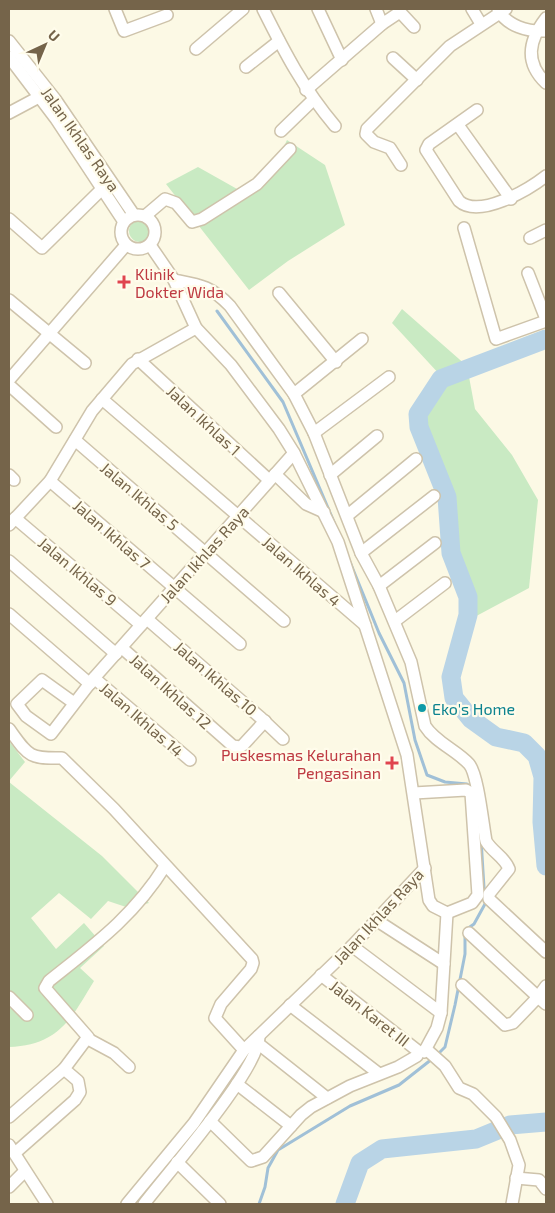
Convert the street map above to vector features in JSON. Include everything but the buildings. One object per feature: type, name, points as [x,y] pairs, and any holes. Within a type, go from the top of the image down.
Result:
[{"type":"street","points":[[115,9],[124,31],[166,15]]},
{"type":"street","points":[[196,49],[243,9]]},
{"type":"street","points":[[263,9],[310,95],[336,126]]},
{"type":"street","points":[[318,9],[342,60]]},
{"type":"street","points":[[376,9],[382,24]]},
{"type":"street","points":[[472,9],[481,24]]},
{"type":"street","points":[[400,165],[390,148],[370,140],[366,131],[450,46],[501,10],[512,24],[541,32]]},
{"type":"street","points":[[281,131],[342,60],[382,24],[400,12],[414,27]]},
{"type":"street","points":[[546,18],[531,61],[537,74],[546,83]]},
{"type":"street","name":"Jalan Ikhlas Raya","points":[[9,41],[55,99],[140,215],[152,221],[155,227],[154,240],[150,245],[174,280],[196,328],[231,365],[294,453],[324,512],[338,542],[407,755],[425,868],[352,946],[290,1005],[259,1041],[244,1050],[194,1123],[127,1204]]},
{"type":"street","points":[[246,67],[279,41]]},
{"type":"street","points":[[9,57],[40,97],[103,188],[124,222]]},
{"type":"street","points":[[393,58],[417,80]]},
{"type":"street","points":[[9,113],[40,97]]},
{"type":"street","points":[[477,110],[429,144],[426,150],[459,201],[465,206],[472,207],[511,199],[528,190],[546,176]]},
{"type":"street","points":[[458,124],[511,199]]},
{"type":"street","points":[[150,245],[142,249],[134,249],[126,245],[122,238],[121,230],[124,222],[140,215],[165,199],[176,203],[192,222],[202,219],[257,184],[290,149]]},
{"type":"street","points":[[9,219],[42,248],[103,188]]},
{"type":"street","points":[[464,228],[496,339],[546,320],[528,273]]},
{"type":"street","points":[[530,238],[546,230]]},
{"type":"street","points":[[9,380],[126,245]]},
{"type":"street","points":[[174,280],[207,286],[218,293],[230,306],[294,394],[314,433],[348,515],[361,553],[395,621],[411,662],[422,718],[430,734],[458,754],[472,768],[486,841],[504,859],[509,869],[492,891],[489,899],[546,952]]},
{"type":"street","points":[[279,294],[336,362]]},
{"type":"street","points":[[9,300],[85,363]]},
{"type":"street","points":[[12,521],[50,481],[74,440],[102,399],[138,359],[196,328]]},
{"type":"street","points":[[294,394],[336,362],[362,339]]},
{"type":"street","name":"Jalan Ikhlas 1","points":[[138,359],[272,477],[306,504],[324,512]]},
{"type":"street","points":[[314,433],[389,377]]},
{"type":"street","points":[[9,385],[56,427]]},
{"type":"street","name":"Jalan Ikhlas 4","points":[[102,399],[366,626]]},
{"type":"street","points":[[330,475],[377,436]]},
{"type":"street","name":"Jalan Ikhlas 5","points":[[74,440],[284,621]]},
{"type":"street","name":"Jalan Ikhlas Raya","points":[[74,703],[46,680],[42,680],[17,704],[22,713],[51,734],[92,681],[173,587],[294,453]]},
{"type":"street","points":[[348,515],[416,459]]},
{"type":"street","name":"Jalan Ikhlas 7","points":[[50,481],[240,644]]},
{"type":"street","points":[[361,553],[434,496]]},
{"type":"street","name":"Jalan Ikhlas 9","points":[[12,521],[144,622]]},
{"type":"street","points":[[379,586],[436,543]]},
{"type":"street","points":[[9,561],[119,651]]},
{"type":"street","points":[[395,621],[445,583]]},
{"type":"street","name":"Jalan Ikhlas 14","points":[[9,614],[190,760]]},
{"type":"street","name":"Jalan Ikhlas 10","points":[[144,622],[265,721],[283,739]]},
{"type":"street","name":"Jalan Ikhlas 12","points":[[119,651],[233,746],[243,744],[265,721]]},
{"type":"street","points":[[9,729],[24,750],[35,758],[62,758],[114,809],[252,959],[251,969],[220,1004],[216,1018],[244,1050]]},
{"type":"street","points":[[414,793],[466,790],[471,794],[478,895],[472,903],[447,913],[433,906],[429,900],[425,868]]},
{"type":"street","points":[[129,1068],[114,1053],[88,1039],[45,988],[49,981],[125,918],[155,883],[165,866]]},
{"type":"street","points":[[210,1121],[252,1161],[263,1157],[301,1115],[327,1098],[378,1073],[410,1062],[425,1051],[441,1013],[447,913]]},
{"type":"street","points":[[376,920],[444,964]]},
{"type":"street","points":[[470,933],[542,1001]]},
{"type":"street","points":[[352,946],[441,1013]]},
{"type":"street","name":"Jalan Karet III","points":[[321,975],[445,1066],[459,1088],[473,1094],[496,1117],[510,1140],[518,1165],[512,1204]]},
{"type":"street","points":[[462,985],[506,1025],[513,1023],[542,1001],[546,986]]},
{"type":"street","points":[[9,997],[27,1016]]},
{"type":"street","points":[[290,1005],[378,1073]]},
{"type":"street","points":[[9,1117],[64,1069],[88,1039]]},
{"type":"street","points":[[148,1203],[237,1084],[259,1041],[327,1098]]},
{"type":"street","points":[[46,1204],[12,1149],[75,1100],[80,1092],[78,1081],[64,1069]]},
{"type":"street","points":[[237,1084],[291,1126]]},
{"type":"street","points":[[177,1162],[220,1204]]},
{"type":"street","points":[[9,1187],[25,1171]]},
{"type":"street","points":[[516,1178],[539,1180],[546,1189]]},
{"type":"green space","points":[[287,140],[325,165],[345,225],[288,261],[249,290],[166,184],[198,167],[246,194],[268,181]]},
{"type":"green space","points":[[140,220],[148,223],[151,231],[148,239],[140,242],[132,239],[129,231],[132,223]]},
{"type":"green space","points":[[402,309],[467,366],[475,409],[512,455],[538,500],[529,588],[467,621],[472,595],[451,559],[443,484],[423,433],[421,400],[441,376],[392,323]]},
{"type":"green space","points":[[9,741],[25,762],[9,781]]},
{"type":"green space","points":[[9,782],[102,856],[149,903],[129,908],[108,901],[91,919],[59,893],[31,918],[56,949],[84,923],[104,946],[80,968],[94,981],[62,1028],[40,1041],[9,1047]]},
{"type":"waterway","points":[[217,311],[283,402],[334,522]]},
{"type":"waterway","points":[[546,339],[441,379],[418,414],[419,427],[447,497],[451,553],[468,597],[468,615],[451,677],[454,698],[471,719],[496,737],[524,743],[537,756],[543,777],[542,822],[546,866]]},
{"type":"waterway","points":[[350,562],[379,633],[404,683],[415,740],[427,775],[445,782],[467,784],[470,787]]},
{"type":"waterway","points":[[467,929],[474,924],[485,904],[481,839]]},
{"type":"waterway","points":[[437,1055],[445,1047],[455,1005],[465,954],[465,934]]},
{"type":"waterway","points":[[259,1204],[265,1187],[268,1168],[278,1150],[350,1106],[399,1085],[432,1059]]},
{"type":"waterway","points":[[345,1204],[360,1163],[382,1149],[476,1139],[510,1125],[546,1122]]},
{"type":"place","name":"Klinik Dokter Wida","points":[[124,282]]},
{"type":"place","name":"Eko's Home","points":[[422,708]]},
{"type":"place","name":"Puskesmas Kelurahan Pengasinan","points":[[392,763]]}]
